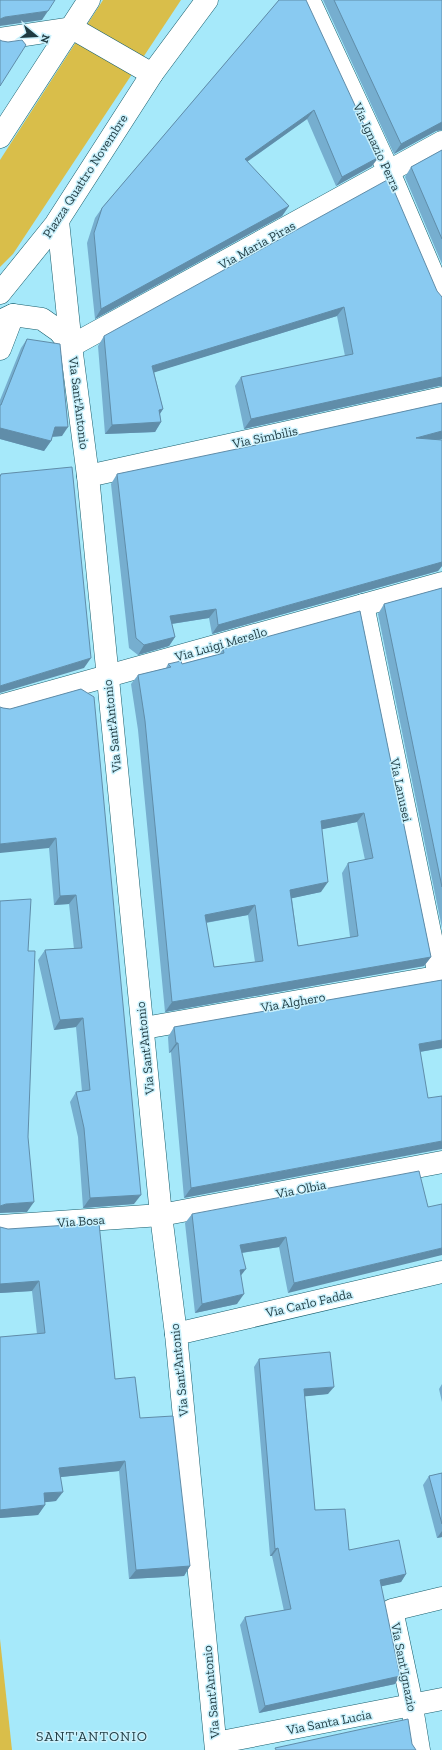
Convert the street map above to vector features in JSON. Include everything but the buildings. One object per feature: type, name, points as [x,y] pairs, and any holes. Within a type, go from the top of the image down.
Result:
[{"type":"street","points":[[0,137],[89,0]]},
{"type":"street","name":"Piazza Quattro Novembre","points":[[0,293],[58,221],[152,74],[207,0]]},
{"type":"street","name":"Via Ignazio Perra","points":[[309,0],[390,172],[442,296]]},
{"type":"street","points":[[0,39],[72,28],[152,74]]},
{"type":"street","name":"Via Maria Piras","points":[[71,346],[390,172],[442,142]]},
{"type":"street","name":"Via Sant'Antonio","points":[[58,221],[71,346],[88,476],[107,676],[144,1028],[161,1215],[176,1334],[216,1747]]},
{"type":"street","points":[[0,349],[6,318]]},
{"type":"street","name":"Via Sant'Antonio","points":[[6,318],[42,319],[59,331],[71,346]]},
{"type":"street","name":"Via Simbilis","points":[[88,476],[442,398]]},
{"type":"street","name":"Via Luigi Merello","points":[[0,706],[442,583]]},
{"type":"street","name":"Via Lanusei","points":[[363,605],[441,976]]},
{"type":"street","name":"Via Alghero","points":[[144,1028],[441,976]]},
{"type":"street","name":"Via Olbia","points":[[161,1215],[442,1162]]},
{"type":"street","name":"Via Bosa","points":[[0,1226],[161,1215]]},
{"type":"street","name":"Via Carlo Fadda","points":[[176,1334],[442,1272]]},
{"type":"street","name":"Via Sant'Ignazio","points":[[419,1750],[412,1706],[392,1610],[442,1598]]},
{"type":"street","name":"Via Santa Lucia","points":[[216,1747],[442,1700]]},
{"type":"shaded area","points":[[103,0],[181,0],[13,254],[0,267],[0,160]]},
{"type":"shaded area","points":[[0,1639],[12,1750],[0,1750]]},
{"type":"district","name":"SANT'ANTONIO","points":[[92,1736]]}]
